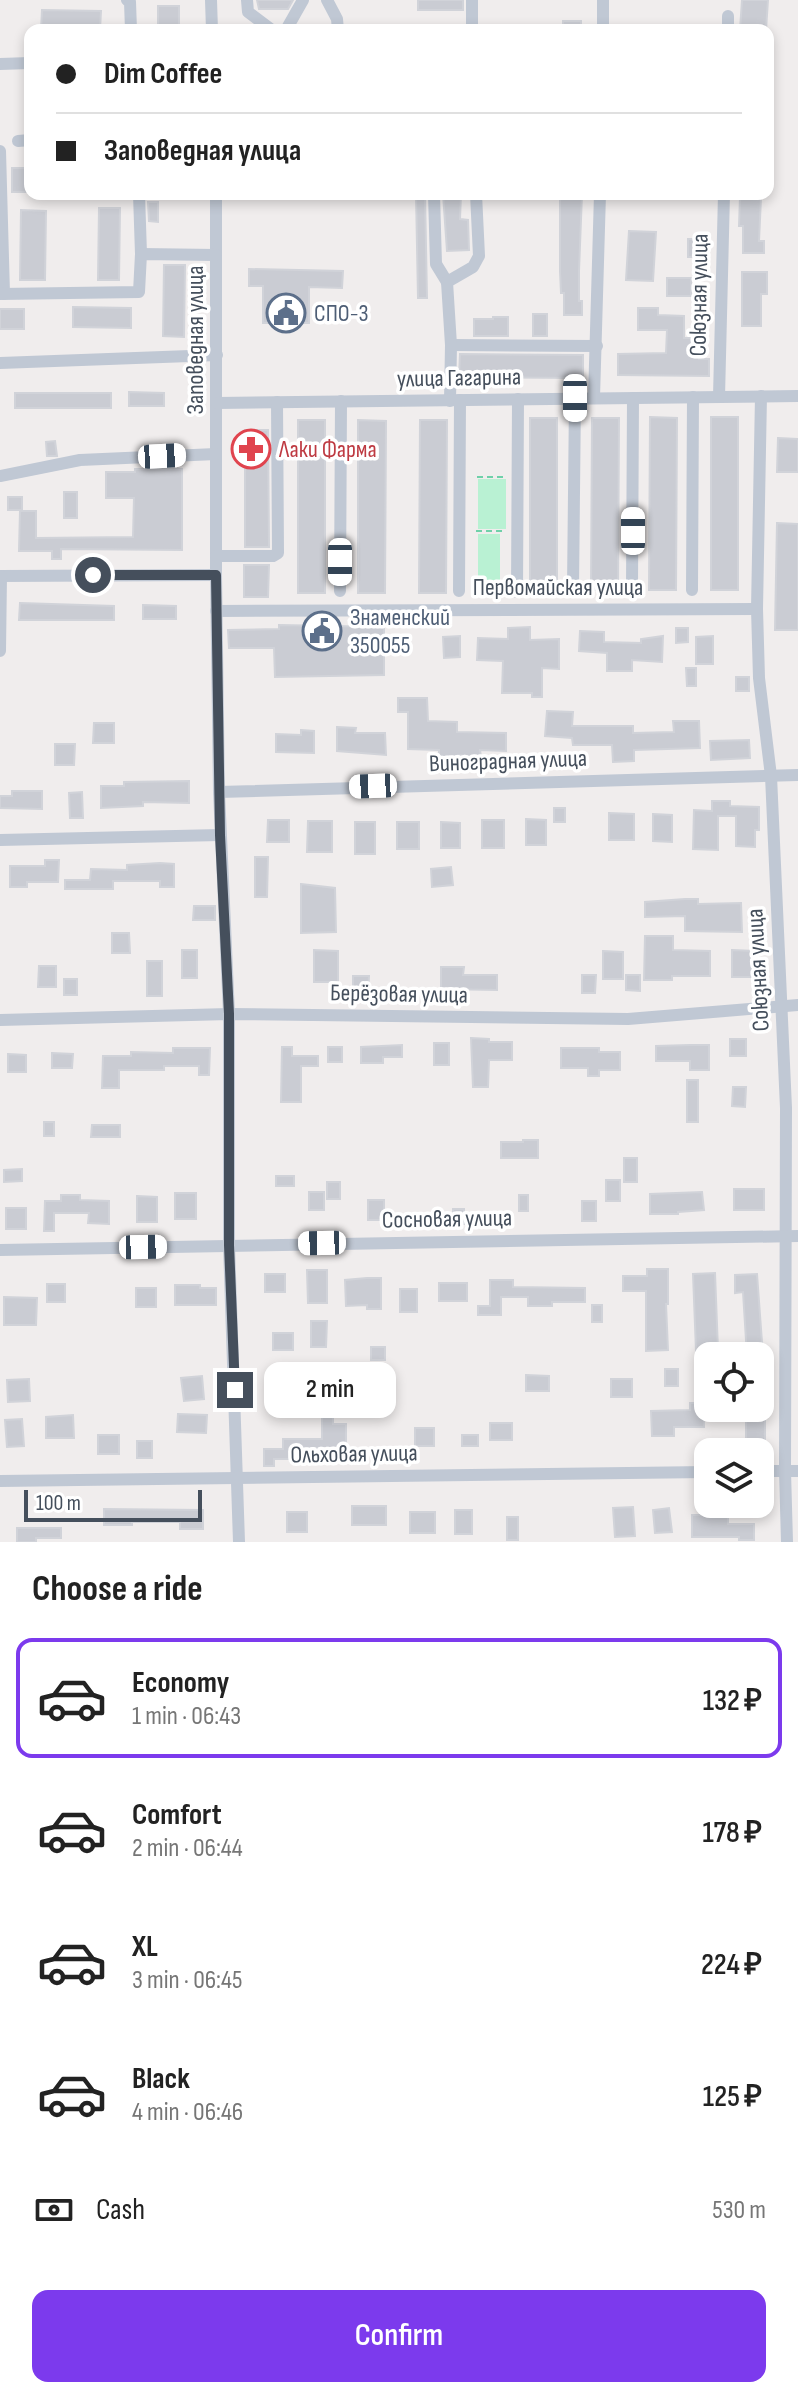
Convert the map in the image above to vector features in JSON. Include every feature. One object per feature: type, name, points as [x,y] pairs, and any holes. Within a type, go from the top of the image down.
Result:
[{"type":"street","points":[[127,0],[130,2],[131,24]]},
{"type":"street","points":[[211,0],[212,24]]},
{"type":"street","points":[[247,0],[248,12],[264,24]]},
{"type":"street","points":[[289,24],[303,0]]},
{"type":"street","points":[[327,0],[337,24]]},
{"type":"street","points":[[472,0],[472,24]]},
{"type":"street","points":[[603,0],[603,24]]},
{"type":"street","points":[[0,64],[24,63]]},
{"type":"street","points":[[0,151],[2,294],[139,292],[139,200]]},
{"type":"street","name":"Заповедная улица","points":[[216,200],[219,792],[229,1014],[229,1245],[239,1542]]},
{"type":"street","points":[[434,200],[436,264],[447,282],[455,400],[459,591]]},
{"type":"street","points":[[447,282],[473,267],[479,256],[476,200]]},
{"type":"street","points":[[594,398],[600,200]]},
{"type":"street","name":"Союзная улица","points":[[719,397],[724,200]]},
{"type":"street","points":[[141,254],[216,255]]},
{"type":"street","points":[[451,345],[597,346]]},
{"type":"street","points":[[0,363],[217,355]]},
{"type":"street","name":"Союзная улица","points":[[761,396],[757,609],[759,678],[771,776],[792,1236],[791,1471],[787,1542]]},
{"type":"street","name":"улица Гагарина","points":[[217,403],[798,396]]},
{"type":"street","points":[[692,590],[693,397]]},
{"type":"street","points":[[573,588],[575,398]]},
{"type":"street","points":[[632,589],[633,398]]},
{"type":"street","points":[[517,592],[518,399]]},
{"type":"street","points":[[340,591],[341,401]]},
{"type":"street","points":[[216,556],[273,556],[278,553],[277,402]]},
{"type":"street","points":[[0,476],[80,460],[216,454]]},
{"type":"street","points":[[0,651],[1,576],[216,575]]},
{"type":"street","name":"Первомайская улица","points":[[216,611],[757,609]]},
{"type":"street","name":"Виноградная улица","points":[[219,792],[798,775]]},
{"type":"street","points":[[0,840],[220,835]]},
{"type":"street","name":"Берёзовая улица","points":[[0,1020],[229,1014],[628,1019],[798,1005]]},
{"type":"street","name":"Сосновая улица","points":[[0,1250],[792,1236]]},
{"type":"street","name":"Ольховая улица","points":[[0,1481],[694,1472]]},
{"type":"path","points":[[477,477],[509,477]]},
{"type":"path","points":[[476,531],[509,531]]},
{"type":"green space","points":[[478,479],[506,479],[506,529],[478,529]]},
{"type":"green space","points":[[478,534],[500,534],[500,585],[478,585]]},
{"type":"building","points":[[257,0],[293,0],[288,9],[259,9]]},
{"type":"building","points":[[418,0],[463,0],[463,10],[418,10]]},
{"type":"building","points":[[742,0],[768,0],[766,24],[740,24]]},
{"type":"building","points":[[158,6],[179,6],[179,24],[158,24]]},
{"type":"building","points":[[42,10],[101,11],[100,24],[41,24]]},
{"type":"building","points":[[563,21],[581,21],[581,24],[563,24]]},
{"type":"building","points":[[12,168],[24,168],[24,192],[12,192]]},
{"type":"building","points":[[416,200],[425,200],[427,298],[418,298]]},
{"type":"building","points":[[443,200],[461,200],[460,219],[468,220],[469,250],[447,251]]},
{"type":"building","points":[[560,200],[582,200],[579,301],[582,301],[582,315],[564,315],[560,271]]},
{"type":"building","points":[[740,200],[761,200],[759,241],[764,241],[764,253],[743,253],[743,226],[739,226]]},
{"type":"building","points":[[148,202],[158,202],[158,222],[149,221]]},
{"type":"building","points":[[99,208],[120,208],[119,280],[98,280]]},
{"type":"building","points":[[21,210],[46,211],[45,280],[20,280]]},
{"type":"building","points":[[629,231],[656,232],[653,281],[626,280]]},
{"type":"building","points":[[688,239],[704,239],[704,257],[688,257]]},
{"type":"building","points":[[164,265],[185,265],[184,337],[163,336]]},
{"type":"building","points":[[249,269],[343,271],[342,288],[309,287],[309,323],[263,323],[263,286],[249,286]]},
{"type":"building","points":[[742,272],[767,272],[767,294],[761,294],[761,326],[742,326]]},
{"type":"building","points":[[667,278],[691,278],[691,296],[667,296]]},
{"type":"building","points":[[73,307],[131,308],[131,328],[73,327]]},
{"type":"building","points":[[638,308],[658,308],[658,315],[684,316],[684,338],[699,338],[699,359],[709,359],[709,376],[618,375],[618,354],[666,353],[667,330],[638,330]]},
{"type":"building","points":[[0,309],[24,309],[24,329],[0,329]]},
{"type":"building","points":[[533,314],[547,314],[547,336],[533,336]]},
{"type":"building","points":[[508,317],[508,336],[474,336],[474,319]]},
{"type":"building","points":[[460,354],[583,355],[583,378],[459,377]]},
{"type":"building","points":[[129,392],[164,393],[164,406],[129,406]]},
{"type":"building","points":[[15,393],[111,393],[111,408],[15,408]]},
{"type":"building","points":[[650,417],[677,418],[676,590],[649,590]]},
{"type":"building","points":[[711,417],[738,417],[738,590],[711,590]]},
{"type":"building","points":[[530,418],[557,418],[557,591],[530,591]]},
{"type":"building","points":[[592,418],[619,418],[618,590],[591,590]]},
{"type":"building","points":[[298,420],[325,420],[325,593],[298,593]]},
{"type":"building","points":[[358,420],[386,421],[385,593],[358,593]]},
{"type":"building","points":[[420,420],[447,420],[446,593],[419,593]]},
{"type":"building","points":[[245,430],[268,430],[269,547],[245,547]]},
{"type":"building","points":[[778,438],[798,439],[798,472],[777,472]]},
{"type":"building","points":[[55,441],[57,456],[47,456],[46,442]]},
{"type":"building","points":[[135,469],[182,469],[182,550],[61,549],[61,559],[52,559],[52,551],[19,551],[20,511],[36,511],[36,538],[133,537],[134,498],[106,498],[106,472],[135,472]]},
{"type":"building","points":[[64,492],[77,492],[77,518],[64,518]]},
{"type":"building","points":[[8,497],[22,497],[22,510],[8,510]]},
{"type":"building","points":[[777,523],[798,524],[798,630],[775,630]]},
{"type":"building","points":[[244,565],[269,565],[268,597],[244,597]]},
{"type":"building","points":[[20,603],[114,606],[114,620],[19,620]]},
{"type":"building","points":[[143,605],[176,606],[176,619],[143,619]]},
{"type":"building","points":[[279,625],[384,627],[384,675],[275,677],[274,648],[229,648],[228,630],[279,629]]},
{"type":"building","points":[[530,627],[530,640],[559,639],[559,669],[542,668],[542,697],[532,697],[532,693],[502,693],[503,661],[477,660],[478,638],[508,639],[508,628]]},
{"type":"building","points":[[676,628],[688,628],[688,642],[676,643]]},
{"type":"building","points":[[580,631],[604,632],[604,642],[641,643],[641,639],[663,636],[662,662],[632,660],[632,671],[607,671],[607,653],[579,651]]},
{"type":"building","points":[[460,636],[460,657],[444,658],[443,637]]},
{"type":"building","points":[[713,636],[713,664],[696,664],[696,637]]},
{"type":"building","points":[[686,668],[696,668],[696,686],[687,686]]},
{"type":"building","points":[[736,677],[749,677],[749,691],[736,691]]},
{"type":"building","points":[[398,698],[427,698],[428,721],[457,722],[457,732],[506,733],[506,751],[480,750],[481,757],[458,755],[458,758],[439,758],[439,750],[408,749],[408,712],[398,712]]},
{"type":"building","points":[[547,711],[573,712],[572,726],[633,726],[633,733],[674,732],[673,721],[699,721],[700,748],[634,750],[634,761],[613,762],[612,745],[573,745],[572,738],[545,736]]},
{"type":"building","points":[[94,723],[114,723],[114,743],[93,743]]},
{"type":"building","points":[[337,727],[356,728],[355,733],[385,733],[386,755],[337,751]]},
{"type":"building","points":[[301,730],[314,731],[314,753],[276,752],[276,734],[301,735]]},
{"type":"building","points":[[749,740],[750,758],[711,760],[710,741]]},
{"type":"building","points":[[55,744],[75,744],[74,765],[55,765]]},
{"type":"building","points":[[189,781],[189,803],[143,802],[143,806],[101,808],[101,786],[124,786],[124,782]]},
{"type":"building","points":[[12,791],[42,791],[42,809],[0,808],[0,796],[12,796]]},
{"type":"building","points":[[82,792],[83,818],[70,818],[69,793]]},
{"type":"building","points":[[712,801],[730,801],[730,806],[759,807],[755,847],[736,846],[736,816],[718,816],[718,850],[693,849],[694,810],[712,811]]},
{"type":"building","points":[[554,808],[565,808],[565,822],[554,822]]},
{"type":"building","points":[[609,813],[634,814],[634,840],[609,840]]},
{"type":"building","points":[[653,814],[672,815],[672,842],[653,841]]},
{"type":"building","points":[[526,819],[546,820],[546,845],[526,845]]},
{"type":"building","points":[[268,820],[289,820],[289,842],[267,842]]},
{"type":"building","points":[[482,820],[504,820],[504,848],[482,848]]},
{"type":"building","points":[[308,821],[332,821],[332,852],[307,852]]},
{"type":"building","points":[[355,822],[375,822],[375,854],[355,854]]},
{"type":"building","points":[[397,822],[419,822],[419,849],[397,849]]},
{"type":"building","points":[[441,822],[460,823],[460,848],[441,848]]},
{"type":"building","points":[[255,857],[268,857],[267,897],[255,897]]},
{"type":"building","points":[[45,860],[59,860],[58,882],[27,882],[27,887],[10,887],[10,866],[45,866]]},
{"type":"building","points":[[174,864],[174,887],[160,887],[160,881],[113,881],[113,889],[65,889],[65,880],[90,880],[91,869],[127,870],[127,865]]},
{"type":"building","points":[[451,867],[453,885],[432,887],[431,869]]},
{"type":"building","points":[[301,884],[335,888],[336,932],[301,933]]},
{"type":"building","points":[[698,899],[698,904],[741,903],[742,932],[685,931],[685,916],[645,917],[645,902]]},
{"type":"building","points":[[194,906],[215,906],[215,920],[193,920]]},
{"type":"building","points":[[112,933],[129,933],[130,953],[112,953]]},
{"type":"building","points":[[645,936],[673,936],[673,950],[710,951],[710,976],[644,980]]},
{"type":"building","points":[[182,950],[197,950],[197,978],[182,978]]},
{"type":"building","points":[[314,950],[338,951],[338,982],[314,982]]},
{"type":"building","points":[[732,950],[755,951],[755,977],[732,977]]},
{"type":"building","points":[[603,951],[623,952],[623,979],[603,979]]},
{"type":"building","points":[[147,961],[162,961],[162,996],[147,996]]},
{"type":"building","points":[[39,966],[56,966],[56,987],[38,987]]},
{"type":"building","points":[[441,967],[464,967],[463,975],[497,975],[497,990],[441,989]]},
{"type":"building","points":[[582,975],[596,975],[595,993],[582,993]]},
{"type":"building","points":[[626,975],[640,975],[640,991],[626,990]]},
{"type":"building","points":[[353,976],[369,976],[368,993],[353,993]]},
{"type":"building","points":[[64,979],[77,979],[77,995],[64,995]]},
{"type":"building","points":[[471,1038],[512,1042],[512,1060],[489,1060],[488,1087],[473,1087]]},
{"type":"building","points":[[730,1039],[746,1039],[746,1056],[730,1056]]},
{"type":"building","points":[[434,1043],[449,1043],[449,1065],[434,1065]]},
{"type":"building","points":[[402,1045],[402,1057],[383,1057],[383,1063],[361,1063],[361,1047]]},
{"type":"building","points":[[709,1045],[709,1070],[690,1070],[690,1061],[656,1061],[656,1046]]},
{"type":"building","points":[[282,1047],[292,1047],[292,1056],[318,1056],[318,1066],[301,1066],[301,1102],[281,1102]]},
{"type":"building","points":[[328,1047],[342,1047],[342,1062],[328,1062]]},
{"type":"building","points":[[173,1048],[210,1048],[209,1075],[199,1075],[199,1066],[119,1070],[119,1088],[102,1088],[103,1056],[131,1056],[131,1052],[173,1053]]},
{"type":"building","points":[[561,1048],[599,1048],[599,1052],[620,1052],[620,1070],[599,1070],[599,1076],[588,1076],[588,1068],[561,1068]]},
{"type":"building","points":[[52,1053],[73,1054],[72,1068],[52,1068]]},
{"type":"building","points":[[8,1054],[26,1055],[26,1072],[8,1072]]},
{"type":"building","points":[[687,1080],[698,1080],[698,1122],[687,1122]]},
{"type":"building","points":[[733,1087],[746,1087],[745,1107],[732,1106]]},
{"type":"building","points":[[44,1122],[54,1122],[54,1136],[44,1136]]},
{"type":"building","points":[[92,1125],[120,1125],[120,1137],[91,1137]]},
{"type":"building","points":[[538,1140],[538,1158],[501,1158],[501,1142]]},
{"type":"building","points":[[624,1158],[637,1158],[637,1182],[624,1182]]},
{"type":"building","points":[[22,1169],[22,1181],[4,1182],[4,1170]]},
{"type":"building","points":[[276,1176],[294,1176],[294,1186],[276,1186]]},
{"type":"building","points":[[606,1180],[620,1180],[620,1201],[606,1201]]},
{"type":"building","points":[[327,1182],[340,1182],[340,1199],[327,1199]]},
{"type":"building","points":[[734,1189],[764,1189],[764,1210],[734,1210]]},
{"type":"building","points":[[309,1192],[324,1192],[324,1210],[309,1210]]},
{"type":"building","points":[[702,1192],[704,1210],[650,1214],[650,1194]]},
{"type":"building","points":[[175,1193],[196,1193],[196,1219],[175,1219]]},
{"type":"building","points":[[61,1195],[80,1195],[80,1200],[109,1201],[109,1224],[88,1223],[89,1213],[54,1213],[54,1231],[44,1231],[45,1201],[61,1201]]},
{"type":"building","points":[[519,1195],[528,1195],[528,1211],[519,1211]]},
{"type":"building","points":[[137,1196],[157,1197],[157,1222],[137,1222]]},
{"type":"building","points":[[368,1200],[384,1200],[384,1220],[368,1220]]},
{"type":"building","points":[[582,1201],[596,1201],[596,1221],[582,1221]]},
{"type":"building","points":[[6,1208],[26,1208],[26,1229],[6,1229]]},
{"type":"building","points":[[453,1209],[464,1209],[464,1224],[453,1224]]},
{"type":"building","points":[[647,1269],[668,1269],[668,1350],[646,1351],[646,1291],[623,1291],[623,1276],[647,1276]]},
{"type":"building","points":[[307,1270],[327,1270],[327,1303],[308,1303]]},
{"type":"building","points":[[715,1273],[718,1342],[696,1342],[693,1274]]},
{"type":"building","points":[[265,1274],[285,1274],[285,1292],[265,1292]]},
{"type":"building","points":[[757,1274],[762,1342],[746,1342],[743,1292],[735,1293],[735,1275]]},
{"type":"building","points":[[381,1278],[381,1309],[367,1309],[367,1305],[346,1306],[345,1280]]},
{"type":"building","points":[[490,1280],[513,1280],[513,1287],[585,1288],[585,1302],[528,1306],[528,1297],[501,1297],[501,1315],[478,1315],[478,1306],[490,1306]]},
{"type":"building","points":[[439,1283],[467,1283],[467,1301],[439,1301]]},
{"type":"building","points":[[47,1284],[65,1284],[65,1302],[47,1302]]},
{"type":"building","points":[[175,1285],[216,1288],[216,1305],[175,1305]]},
{"type":"building","points":[[136,1288],[156,1288],[156,1307],[136,1307]]},
{"type":"building","points":[[400,1289],[417,1289],[417,1312],[400,1312]]},
{"type":"building","points":[[4,1297],[37,1298],[36,1325],[4,1325]]},
{"type":"building","points":[[592,1305],[602,1305],[602,1322],[592,1322]]},
{"type":"building","points":[[311,1321],[327,1321],[326,1347],[311,1347]]},
{"type":"building","points":[[273,1333],[293,1333],[293,1350],[273,1350]]},
{"type":"building","points":[[371,1347],[385,1347],[385,1360],[371,1360]]},
{"type":"building","points":[[665,1369],[678,1369],[678,1386],[665,1386]]},
{"type":"building","points":[[526,1375],[549,1376],[549,1391],[526,1391]]},
{"type":"building","points":[[202,1376],[204,1399],[184,1401],[181,1378]]},
{"type":"building","points":[[29,1379],[30,1401],[8,1402],[7,1380]]},
{"type":"building","points":[[611,1379],[632,1379],[632,1397],[611,1397]]},
{"type":"building","points":[[361,1390],[383,1390],[383,1410],[361,1410]]},
{"type":"building","points":[[312,1394],[333,1394],[333,1424],[346,1424],[346,1448],[305,1448],[305,1459],[274,1459],[274,1466],[264,1466],[264,1449],[283,1449],[283,1439],[322,1439],[322,1416],[312,1416]]},
{"type":"building","points":[[690,1403],[694,1403],[694,1422],[704,1422],[704,1427],[674,1427],[674,1436],[652,1436],[651,1411],[690,1410]]},
{"type":"building","points":[[178,1414],[207,1415],[206,1433],[177,1432]]},
{"type":"building","points":[[73,1415],[74,1438],[46,1438],[46,1417]]},
{"type":"building","points":[[22,1419],[24,1446],[7,1447],[5,1420]]},
{"type":"building","points":[[746,1422],[765,1422],[765,1438],[746,1438]]},
{"type":"building","points":[[490,1423],[512,1423],[512,1440],[490,1440]]},
{"type":"building","points":[[415,1428],[434,1428],[434,1446],[415,1446]]},
{"type":"building","points":[[98,1435],[119,1435],[119,1454],[98,1454]]},
{"type":"building","points":[[462,1435],[478,1435],[478,1446],[462,1446]]},
{"type":"building","points":[[137,1441],[152,1441],[152,1458],[137,1458]]},
{"type":"building","points":[[352,1506],[386,1506],[386,1525],[352,1525]]},
{"type":"building","points":[[633,1507],[635,1536],[615,1537],[613,1508]]},
{"type":"building","points":[[669,1508],[672,1532],[655,1533],[653,1510]]},
{"type":"building","points":[[104,1509],[203,1510],[203,1529],[180,1529],[180,1522],[104,1525]]},
{"type":"building","points":[[455,1510],[472,1510],[472,1534],[455,1534]]},
{"type":"building","points":[[287,1512],[307,1512],[307,1532],[287,1532]]},
{"type":"building","points":[[410,1512],[435,1512],[435,1533],[410,1533]]},
{"type":"building","points":[[692,1515],[694,1518],[728,1518],[728,1524],[754,1524],[754,1540],[692,1537]]},
{"type":"building","points":[[507,1517],[518,1517],[518,1540],[507,1540]]},
{"type":"building","points":[[17,1528],[61,1528],[61,1538],[17,1542]]},
{"type":"place","name":"СПО-3","points":[[286,313]]},
{"type":"place","name":"Лаки Фарма","points":[[251,449]]},
{"type":"place","name":"Знаменский 350055","points":[[322,631]]},
{"type":"route","points":[[93,575],[216,575],[220,835],[229,1014],[229,1245],[235,1390]]}]
